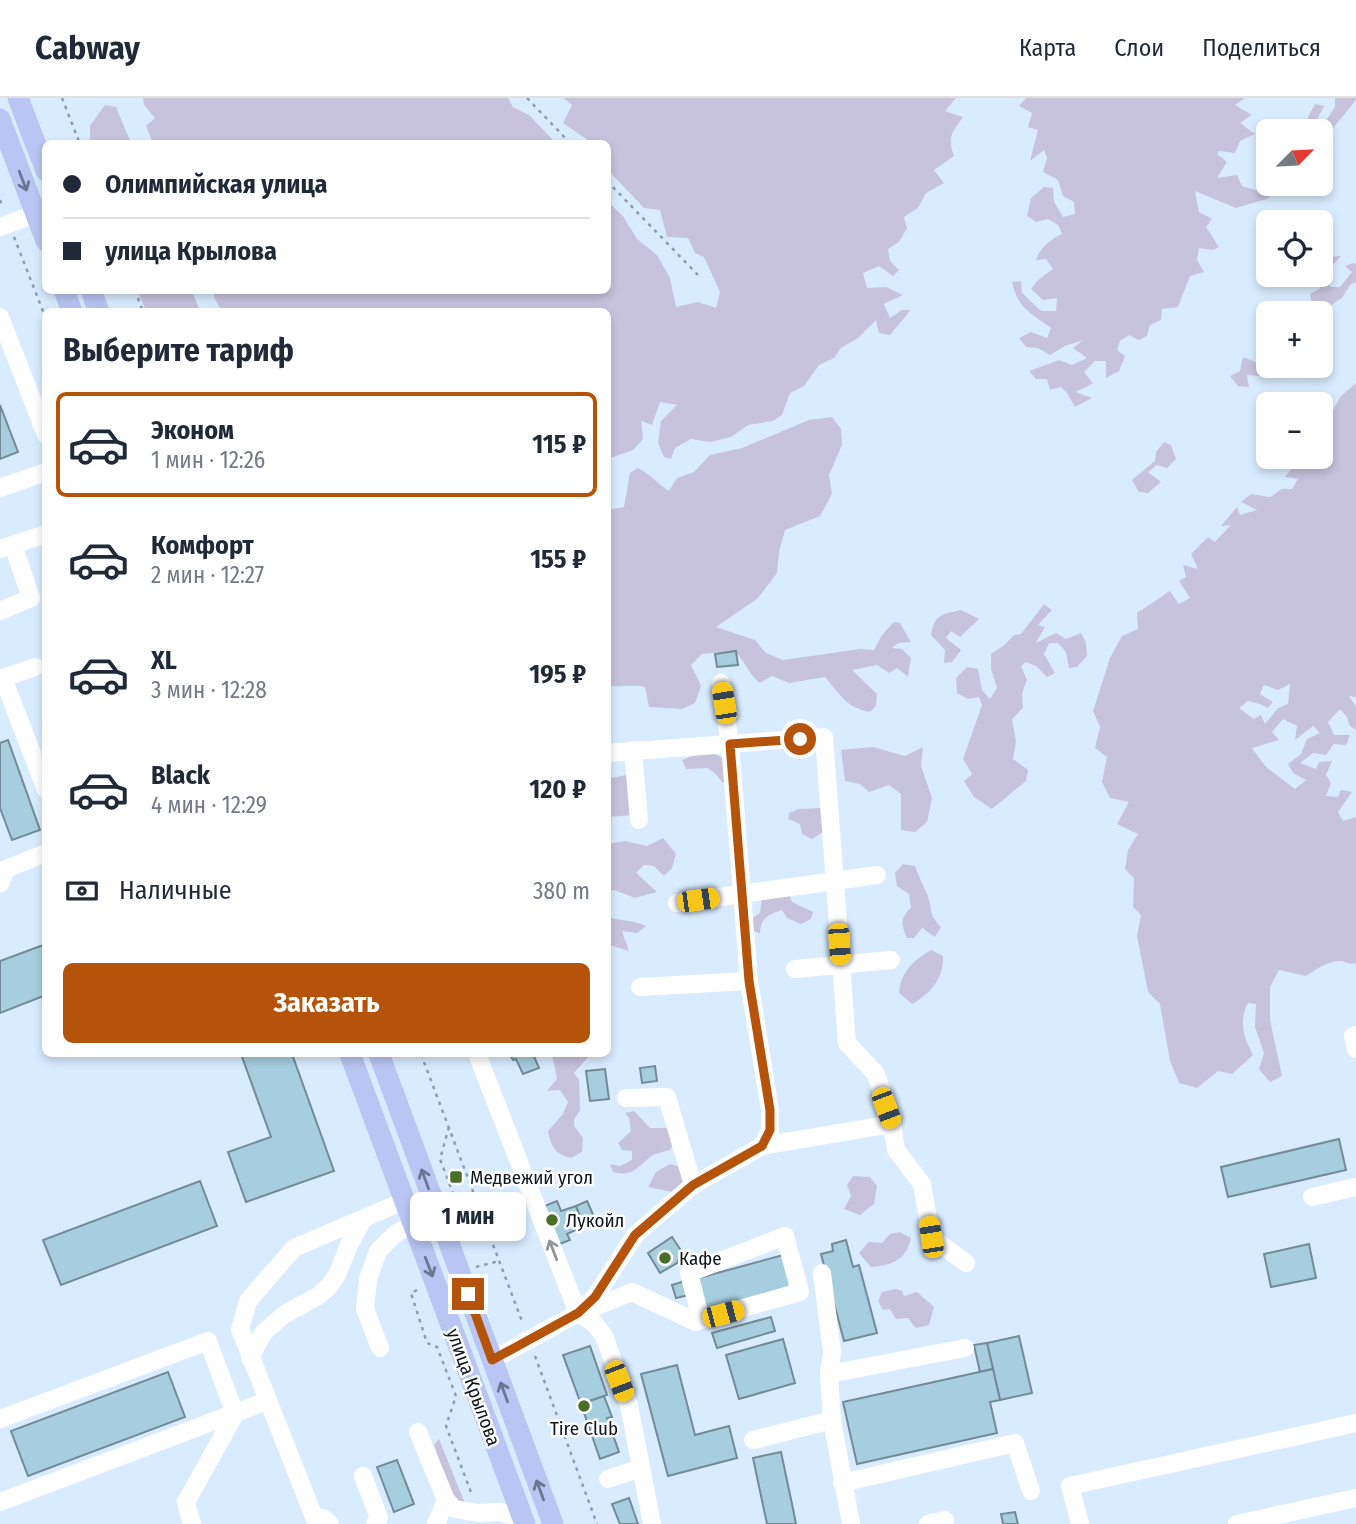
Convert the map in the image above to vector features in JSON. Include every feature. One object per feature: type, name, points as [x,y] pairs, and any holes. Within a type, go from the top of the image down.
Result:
[{"type":"main road","points":[[18,98],[42,161]]},
{"type":"main road","points":[[0,119],[42,230]]},
{"type":"main road","name":"улица Крылова","points":[[351,1057],[524,1521]]},
{"type":"main road","name":"улица Крылова","points":[[380,1057],[553,1524]]},
{"type":"street","points":[[5,225],[36,214]]},
{"type":"street","points":[[0,317],[42,425]]},
{"type":"street","points":[[0,488],[42,473]]},
{"type":"street","points":[[0,611],[31,598],[6,547],[42,535]]},
{"type":"street","points":[[35,667],[3,678],[42,780]]},
{"type":"street","points":[[720,683],[730,744],[749,981],[770,1110],[770,1130],[762,1146]]},
{"type":"street","points":[[611,753],[824,737],[846,1043],[876,1074],[892,1124],[896,1150],[922,1184],[931,1237],[966,1263]]},
{"type":"street","points":[[633,750],[639,820]]},
{"type":"street","points":[[2,869],[42,854]]},
{"type":"street","points":[[677,903],[877,875]]},
{"type":"street","points":[[795,969],[891,960]]},
{"type":"street","points":[[640,987],[749,981]]},
{"type":"street","points":[[1356,1035],[1353,1036],[1356,1048]]},
{"type":"street","points":[[478,1057],[578,1313],[594,1323],[604,1336],[629,1405],[652,1524]]},
{"type":"street","points":[[626,1098],[667,1097],[693,1185]]},
{"type":"street","points":[[578,1313],[595,1297],[635,1235],[693,1185],[762,1146],[892,1124]]},
{"type":"street","points":[[1312,1197],[1356,1186]]},
{"type":"street","points":[[330,1524],[323,1518],[314,1517],[240,1329],[248,1300],[294,1248],[404,1201]]},
{"type":"street","points":[[250,1359],[264,1332],[285,1314],[318,1296],[328,1287],[337,1275],[349,1245],[365,1218]]},
{"type":"street","points":[[380,1348],[365,1308],[368,1279],[378,1251],[395,1234],[413,1224]]},
{"type":"street","points":[[492,1360],[578,1313],[632,1292],[696,1321],[701,1320],[800,1292],[785,1236],[689,1273],[701,1320]]},
{"type":"street","points":[[822,1273],[832,1352],[829,1374],[832,1420],[851,1524]]},
{"type":"street","points":[[0,1419],[208,1341],[235,1414],[186,1502],[192,1524]]},
{"type":"street","points":[[829,1374],[965,1348]]},
{"type":"street","points":[[0,1502],[267,1401]]},
{"type":"street","points":[[753,1440],[832,1420]]},
{"type":"street","points":[[1080,1524],[1070,1486],[1356,1423]]},
{"type":"street","points":[[418,1432],[446,1500],[455,1509],[478,1513],[500,1512],[524,1521]]},
{"type":"street","points":[[842,1483],[1015,1443],[1031,1491]]},
{"type":"street","points":[[608,1479],[641,1468]]},
{"type":"street","points":[[363,1476],[379,1518],[375,1524]]},
{"type":"street","points":[[1237,1524],[1356,1499]]},
{"type":"street","points":[[436,1524],[446,1500]]},
{"type":"path","points":[[62,98],[78,140]]},
{"type":"path","points":[[527,98],[567,140]]},
{"type":"path","points":[[611,185],[698,275]]},
{"type":"path","points":[[0,200],[5,225],[42,310]]},
{"type":"path","points":[[422,1057],[597,1524]]},
{"type":"path","points":[[449,1127],[440,1159],[460,1212],[488,1233]]},
{"type":"path","points":[[411,1293],[427,1343],[437,1347],[456,1396],[446,1426],[478,1513]]},
{"type":"shaded area","points":[[143,98],[508,98],[513,107],[529,115],[553,140],[152,140],[146,126],[155,118],[144,105]]},
{"type":"shaded area","points":[[563,98],[956,98],[945,111],[963,117],[952,135],[954,156],[934,170],[944,183],[926,193],[918,208],[904,217],[907,228],[899,242],[888,249],[890,261],[899,270],[893,276],[879,266],[863,273],[867,288],[886,287],[903,295],[884,304],[890,318],[902,310],[911,310],[890,335],[879,333],[876,320],[858,338],[841,348],[834,358],[819,365],[804,386],[790,393],[782,415],[773,421],[748,425],[731,437],[710,442],[691,439],[675,448],[671,459],[664,457],[658,443],[661,421],[677,405],[660,402],[652,425],[641,421],[643,439],[633,450],[611,458],[611,308],[220,308],[214,294],[611,294],[611,205],[623,216],[637,239],[657,255],[670,278],[676,307],[698,302],[716,308],[720,292],[704,257],[695,253],[688,238],[667,237],[660,210],[644,208],[611,173],[611,140],[588,140],[563,123],[572,105]]},
{"type":"shaded area","points":[[1026,98],[1245,98],[1235,105],[1252,115],[1240,123],[1255,134],[1240,141],[1235,153],[1219,151],[1217,154],[1227,162],[1217,178],[1237,175],[1242,186],[1256,190],[1256,196],[1271,196],[1236,208],[1195,191],[1199,212],[1212,219],[1206,227],[1219,247],[1213,250],[1199,248],[1197,260],[1204,272],[1190,276],[1178,307],[1162,309],[1161,320],[1150,325],[1147,336],[1139,340],[1129,335],[1120,341],[1117,350],[1125,356],[1119,371],[1106,378],[1106,361],[1095,361],[1084,372],[1093,383],[1076,392],[1092,398],[1075,407],[1061,387],[1050,390],[1047,379],[1036,379],[1029,371],[1059,360],[1072,365],[1087,358],[1073,348],[1083,340],[1050,355],[1038,348],[1026,347],[1019,338],[1031,332],[1047,338],[1051,328],[1022,304],[1012,282],[1021,281],[1022,293],[1041,311],[1056,311],[1057,298],[1043,300],[1031,289],[1053,269],[1046,259],[1036,260],[1040,251],[1062,234],[1058,225],[1048,219],[1036,222],[1027,216],[1031,198],[1044,187],[1053,188],[1054,202],[1063,217],[1075,214],[1074,202],[1063,196],[1058,180],[1043,172],[1047,158],[1044,150],[1030,161],[1038,130],[1028,127],[1032,113],[1019,106]]},
{"type":"shaded area","points":[[1335,98],[1356,98],[1334,127],[1334,119],[1327,119],[1335,107]]},
{"type":"shaded area","points":[[1315,104],[1324,106],[1317,119],[1308,119]]},
{"type":"shaded area","points":[[105,105],[116,107],[130,140],[90,140],[90,126]]},
{"type":"shaded area","points":[[1341,256],[1333,265],[1333,257]]},
{"type":"shaded area","points":[[1356,264],[1356,282],[1350,285],[1342,298],[1333,304],[1333,301],[1312,301],[1310,294],[1321,288],[1340,287],[1352,272],[1345,266]]},
{"type":"shaded area","points":[[139,294],[193,294],[199,308],[145,308]]},
{"type":"shaded area","points":[[1243,357],[1256,362],[1256,376],[1247,375],[1249,387],[1238,386],[1230,376],[1240,371]]},
{"type":"shaded area","points":[[1356,383],[1356,697],[1349,696],[1356,707],[1356,730],[1350,726],[1340,709],[1328,722],[1334,735],[1350,735],[1346,745],[1334,744],[1326,755],[1313,753],[1300,763],[1316,769],[1319,762],[1332,761],[1326,775],[1331,783],[1326,796],[1338,797],[1341,790],[1352,792],[1338,812],[1343,821],[1356,817],[1356,963],[1330,962],[1306,976],[1279,970],[1270,987],[1270,1020],[1282,1076],[1270,1082],[1259,1069],[1264,1053],[1255,1027],[1256,1004],[1248,1003],[1243,1017],[1243,1029],[1253,1055],[1232,1074],[1218,1071],[1197,1088],[1179,1083],[1170,1061],[1160,1004],[1148,992],[1137,936],[1141,915],[1133,907],[1134,878],[1125,869],[1128,850],[1138,834],[1117,824],[1129,802],[1110,798],[1102,782],[1107,757],[1095,748],[1100,727],[1093,711],[1110,658],[1122,636],[1138,629],[1137,613],[1170,591],[1179,604],[1190,598],[1179,581],[1186,577],[1183,565],[1198,569],[1191,554],[1208,537],[1215,542],[1231,525],[1221,526],[1237,507],[1240,515],[1257,510],[1241,502],[1251,494],[1270,497],[1282,489],[1292,489],[1298,479],[1285,477],[1291,469],[1333,469],[1333,411],[1340,397]],"holes":[[[1290,684],[1288,704],[1278,708],[1265,724],[1261,715],[1254,719],[1239,708],[1248,701],[1268,708],[1273,702],[1260,694],[1264,685],[1278,690]],[[1283,719],[1297,726],[1295,740],[1313,726],[1320,733],[1307,739],[1301,754],[1288,764],[1293,773],[1306,780],[1295,789],[1266,767],[1252,748],[1279,740],[1272,732]]]},
{"type":"shaded area","points":[[832,417],[841,429],[842,445],[829,475],[832,494],[820,516],[785,530],[777,573],[758,598],[716,627],[755,640],[766,653],[783,660],[860,649],[874,650],[882,635],[894,622],[900,623],[911,642],[898,643],[892,648],[902,649],[911,658],[908,677],[897,668],[889,673],[877,665],[852,670],[877,694],[876,706],[870,712],[850,704],[825,677],[789,683],[772,676],[760,683],[735,651],[702,654],[691,665],[701,686],[695,703],[682,709],[649,707],[645,687],[611,686],[611,509],[624,507],[630,473],[638,468],[669,491],[677,478],[694,472],[710,455],[742,448],[809,420]]},
{"type":"shaded area","points":[[1164,442],[1171,445],[1176,459],[1167,468],[1157,465],[1148,472],[1161,482],[1148,493],[1139,492],[1132,480],[1155,461],[1156,452]]},
{"type":"shaded area","points":[[1044,604],[1052,610],[1038,625],[1045,627],[1036,643],[1056,633],[1066,639],[1081,633],[1086,643],[1087,656],[1077,667],[1069,668],[1066,652],[1058,643],[1049,643],[1044,654],[1055,673],[1047,677],[1036,666],[1026,662],[1021,666],[1027,680],[1022,693],[1023,708],[1012,719],[1016,741],[1013,759],[1028,770],[1026,781],[992,809],[974,797],[964,781],[972,774],[963,759],[982,705],[979,697],[968,699],[957,693],[956,678],[967,667],[978,669],[982,690],[990,699],[997,688],[991,669],[991,654],[1014,635],[1021,634]]},
{"type":"shaded area","points":[[961,610],[979,619],[960,637],[951,631],[946,638],[961,650],[952,662],[944,663],[945,650],[931,635],[932,628],[940,616]]},
{"type":"shaded area","points":[[873,747],[905,756],[923,747],[921,766],[932,798],[927,822],[915,832],[901,830],[901,794],[889,785],[869,792],[860,784],[845,781],[841,750]]},
{"type":"shaded area","points":[[712,753],[727,760],[729,779],[723,783],[707,768],[686,769],[682,760]]},
{"type":"shaded area","points":[[626,775],[633,785],[634,815],[611,817],[611,778]]},
{"type":"shaded area","points":[[821,808],[823,832],[812,839],[802,834],[800,824],[788,819],[789,813],[798,809]]},
{"type":"shaded area","points":[[663,838],[676,854],[672,868],[664,876],[654,866],[644,865],[636,873],[657,892],[635,898],[611,891],[611,843],[625,841],[647,846]]},
{"type":"shaded area","points":[[903,864],[915,866],[932,914],[941,927],[935,937],[922,928],[914,938],[907,938],[903,922],[911,908],[909,894],[897,886],[895,873]]},
{"type":"shaded area","points":[[788,892],[792,902],[813,912],[811,919],[801,924],[787,918],[782,910],[766,917],[760,933],[753,931],[751,919],[760,913],[762,896]]},
{"type":"shaded area","points":[[611,918],[646,926],[637,933],[622,931],[629,951],[611,945]]},
{"type":"shaded area","points":[[931,950],[943,956],[939,978],[925,995],[912,1004],[899,993],[902,979],[913,963]]},
{"type":"shaded area","points":[[553,1057],[588,1057],[574,1073],[579,1080],[580,1110],[574,1120],[574,1126],[583,1138],[582,1152],[571,1158],[555,1149],[548,1131],[563,1114],[568,1102],[560,1090],[547,1091],[557,1079]]},
{"type":"shaded area","points":[[634,1111],[650,1128],[670,1128],[675,1140],[670,1150],[653,1155],[636,1170],[626,1173],[613,1172],[610,1164],[620,1166],[632,1160],[632,1151],[622,1150],[618,1143],[631,1131],[629,1118],[625,1113]]},
{"type":"shaded area","points":[[670,1164],[681,1167],[684,1182],[673,1192],[648,1187],[656,1172]]},
{"type":"shaded area","points":[[853,1176],[870,1177],[877,1186],[874,1204],[860,1215],[844,1209],[851,1196],[847,1185]]},
{"type":"shaded area","points":[[900,1232],[911,1238],[906,1251],[892,1263],[871,1267],[859,1253],[869,1242],[882,1243],[890,1234]]},
{"type":"shaded area","points":[[896,1289],[902,1291],[904,1296],[917,1292],[934,1307],[929,1325],[916,1328],[908,1318],[896,1319],[890,1309],[883,1310],[878,1301],[882,1292]]},
{"type":"shaded area","points":[[439,1439],[464,1501],[460,1505],[451,1496],[434,1445]]},
{"type":"building","points":[[0,405],[18,452],[0,459]]},
{"type":"building","points":[[736,651],[738,665],[717,667],[715,654]]},
{"type":"building","points":[[8,740],[40,830],[12,840],[0,808],[0,743]]},
{"type":"building","points":[[42,945],[42,997],[0,1013],[0,961]]},
{"type":"building","points":[[242,1057],[293,1057],[334,1171],[246,1202],[228,1152],[271,1137]]},
{"type":"building","points":[[512,1057],[534,1057],[539,1068],[523,1074],[516,1059],[513,1060]]},
{"type":"building","points":[[655,1066],[657,1081],[642,1083],[640,1068]]},
{"type":"building","points":[[605,1069],[609,1099],[590,1101],[586,1071]]},
{"type":"building","points":[[1339,1139],[1346,1170],[1228,1197],[1221,1167]]},
{"type":"building","points":[[200,1181],[217,1226],[61,1285],[43,1240]]},
{"type":"building","points":[[557,1201],[561,1211],[576,1206],[584,1226],[567,1234],[570,1240],[552,1247],[537,1209]]},
{"type":"building","points":[[587,1201],[596,1221],[584,1226],[576,1206]]},
{"type":"building","name":"Кафе","points":[[672,1237],[682,1252],[677,1263],[660,1273],[648,1253]]},
{"type":"building","points":[[846,1240],[853,1267],[859,1265],[877,1333],[844,1341],[821,1254],[833,1251],[832,1244]]},
{"type":"building","points":[[1309,1244],[1316,1278],[1271,1287],[1264,1254]]},
{"type":"building","points":[[787,1254],[796,1286],[704,1311],[695,1279]]},
{"type":"building","points":[[685,1281],[689,1295],[676,1298],[672,1285]]},
{"type":"building","points":[[771,1317],[775,1331],[717,1348],[712,1333]]},
{"type":"building","points":[[1019,1336],[1032,1393],[1000,1400],[987,1343]]},
{"type":"building","points":[[783,1339],[795,1383],[739,1399],[726,1355]]},
{"type":"building","points":[[987,1343],[993,1369],[980,1372],[974,1345]]},
{"type":"building","points":[[590,1346],[607,1395],[581,1404],[563,1355]]},
{"type":"building","points":[[677,1365],[695,1435],[729,1426],[737,1458],[668,1476],[641,1374]]},
{"type":"building","points":[[993,1369],[1000,1400],[990,1402],[997,1433],[857,1464],[843,1402]]},
{"type":"building","points":[[168,1372],[185,1417],[28,1476],[11,1431]]},
{"type":"building","points":[[604,1396],[612,1417],[607,1418],[619,1452],[600,1459],[581,1404]]},
{"type":"building","points":[[781,1452],[796,1524],[767,1524],[753,1458]]},
{"type":"building","points":[[397,1460],[414,1504],[394,1512],[377,1467]]},
{"type":"building","points":[[629,1498],[638,1524],[620,1524],[612,1504]]},
{"type":"building","points":[[1015,1512],[1018,1524],[1003,1524],[1001,1514]]},
{"type":"place","name":"Медвежий угол","points":[[456,1177]]},
{"type":"place","name":"Лукойл","points":[[552,1220]]},
{"type":"place","name":"Кафе","points":[[665,1258]]},
{"type":"place","name":"Tire Club","points":[[584,1406]]},
{"type":"route","points":[[468,1294],[492,1360],[578,1313],[595,1297],[635,1235],[693,1185],[762,1146],[770,1130],[770,1110],[749,981],[730,744],[800,739]]}]
